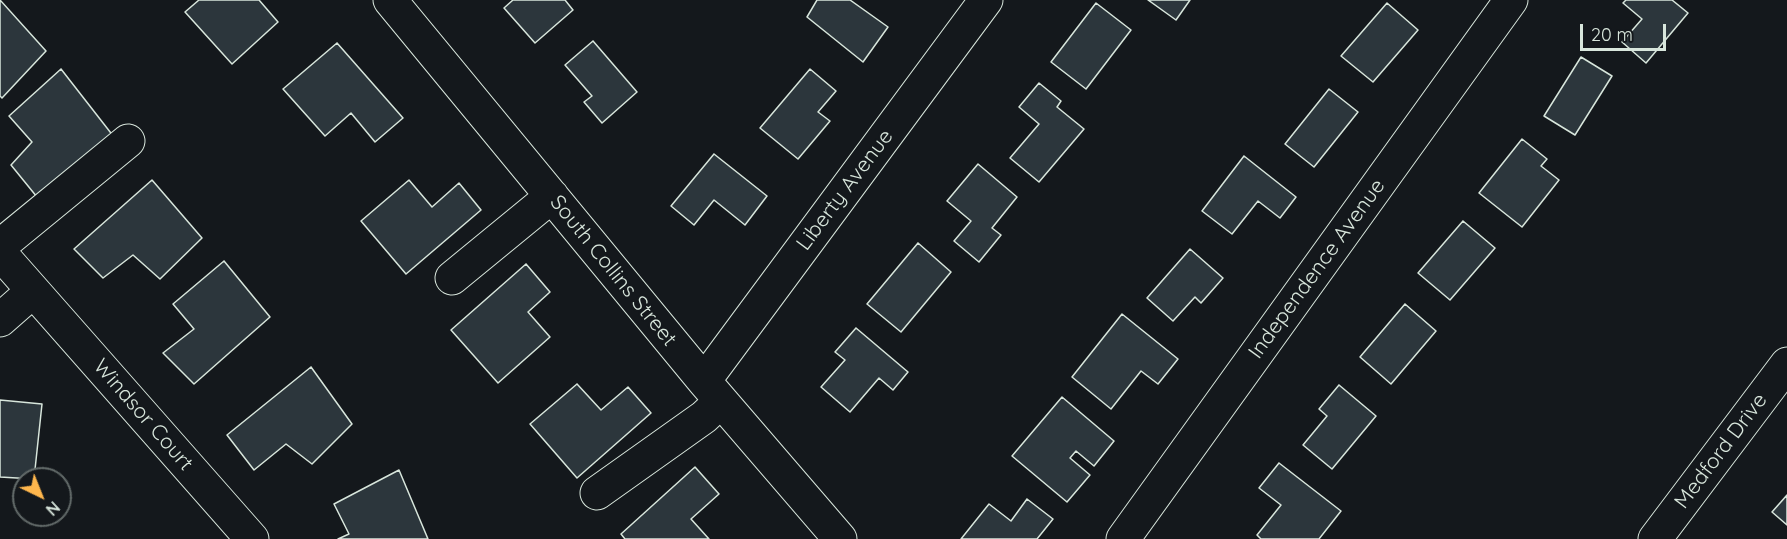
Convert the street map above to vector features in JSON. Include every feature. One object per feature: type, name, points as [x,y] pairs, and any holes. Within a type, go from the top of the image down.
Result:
[{"type":"street","name":"South Collins Street","points":[[390,0],[712,391],[840,539]]},
{"type":"street","name":"Independence Avenue","points":[[1123,539],[1511,0]]},
{"type":"street","name":"Liberty Avenue","points":[[597,493],[704,417],[712,391],[979,2]]},
{"type":"street","points":[[0,246],[128,141]]},
{"type":"street","points":[[452,278],[552,196]]},
{"type":"street","name":"Windsor Court","points":[[0,253],[252,539]]},
{"type":"street","points":[[0,320],[33,291]]},
{"type":"street","name":"Medford Drive","points":[[1655,539],[1787,364]]},
{"type":"building","points":[[0,0],[46,51],[2,98],[0,96]]},
{"type":"building","points":[[199,0],[259,0],[278,22],[232,64],[185,12]]},
{"type":"building","points":[[513,0],[565,0],[573,10],[535,43],[504,8]]},
{"type":"building","points":[[817,0],[850,0],[888,27],[863,62],[807,17]]},
{"type":"building","points":[[1148,0],[1190,0],[1176,20]]},
{"type":"building","points":[[1626,0],[1672,0],[1688,13],[1646,63],[1622,42],[1642,19],[1623,3]]},
{"type":"building","points":[[1096,3],[1131,30],[1086,89],[1051,62]]},
{"type":"building","points":[[1387,3],[1418,30],[1373,82],[1341,56]]},
{"type":"building","points":[[593,41],[637,92],[602,123],[584,102],[592,96],[565,65]]},
{"type":"building","points":[[337,43],[403,118],[375,142],[351,113],[325,136],[283,89]]},
{"type":"building","points":[[1581,57],[1612,76],[1575,135],[1544,116]]},
{"type":"building","points":[[61,69],[114,137],[37,197],[11,165],[32,142],[9,116]]},
{"type":"building","points":[[810,69],[836,91],[818,112],[830,121],[798,159],[760,128]]},
{"type":"building","points":[[1039,83],[1061,101],[1057,107],[1084,129],[1039,182],[1010,158],[1039,124],[1019,107]]},
{"type":"building","points":[[1329,89],[1358,112],[1314,167],[1285,144]]},
{"type":"building","points":[[1522,139],[1547,159],[1541,166],[1559,180],[1522,227],[1479,193]]},
{"type":"building","points":[[714,154],[767,196],[745,225],[714,200],[694,225],[671,206]]},
{"type":"building","points":[[1244,156],[1296,197],[1280,218],[1258,201],[1232,234],[1202,211]]},
{"type":"building","points":[[978,164],[1017,197],[992,228],[1001,235],[979,262],[954,241],[971,221],[947,201]]},
{"type":"building","points":[[152,180],[202,238],[160,279],[133,255],[103,278],[74,249]]},
{"type":"building","points":[[409,180],[432,207],[459,183],[481,210],[406,274],[361,221]]},
{"type":"building","points":[[1463,221],[1495,248],[1450,300],[1418,273]]},
{"type":"building","points":[[918,243],[951,272],[901,332],[867,304]]},
{"type":"building","points":[[1190,249],[1223,278],[1201,303],[1195,297],[1173,321],[1147,298]]},
{"type":"building","points":[[224,261],[270,317],[194,384],[163,353],[194,329],[173,304]]},
{"type":"building","points":[[526,264],[550,292],[528,312],[550,337],[498,383],[451,330]]},
{"type":"building","points":[[1405,304],[1436,331],[1391,384],[1360,357]]},
{"type":"building","points":[[1122,314],[1178,359],[1158,384],[1141,371],[1111,409],[1072,377]]},
{"type":"building","points":[[856,328],[908,372],[893,390],[879,378],[850,412],[821,387],[845,360],[835,352]]},
{"type":"building","points":[[311,367],[352,424],[312,464],[286,444],[254,470],[227,435]]},
{"type":"building","points":[[577,384],[601,410],[628,387],[651,413],[577,478],[530,424]]},
{"type":"building","points":[[1339,385],[1376,416],[1332,469],[1303,445],[1327,416],[1319,409]]},
{"type":"building","points":[[1062,397],[1114,441],[1094,466],[1076,451],[1070,458],[1090,475],[1067,502],[1012,456]]},
{"type":"building","points":[[0,400],[42,404],[35,467],[12,467],[12,478],[0,477]]},
{"type":"building","points":[[1279,463],[1341,511],[1319,539],[1261,539],[1257,535],[1281,505],[1259,488]]},
{"type":"building","points":[[695,467],[719,494],[691,519],[709,539],[625,539],[621,534]]},
{"type":"building","points":[[399,470],[428,539],[338,539],[349,534],[334,504]]},
{"type":"building","points":[[1787,495],[1787,525],[1772,512]]},
{"type":"building","points":[[1027,499],[1053,519],[1037,539],[961,539],[989,504],[1011,521]]}]
